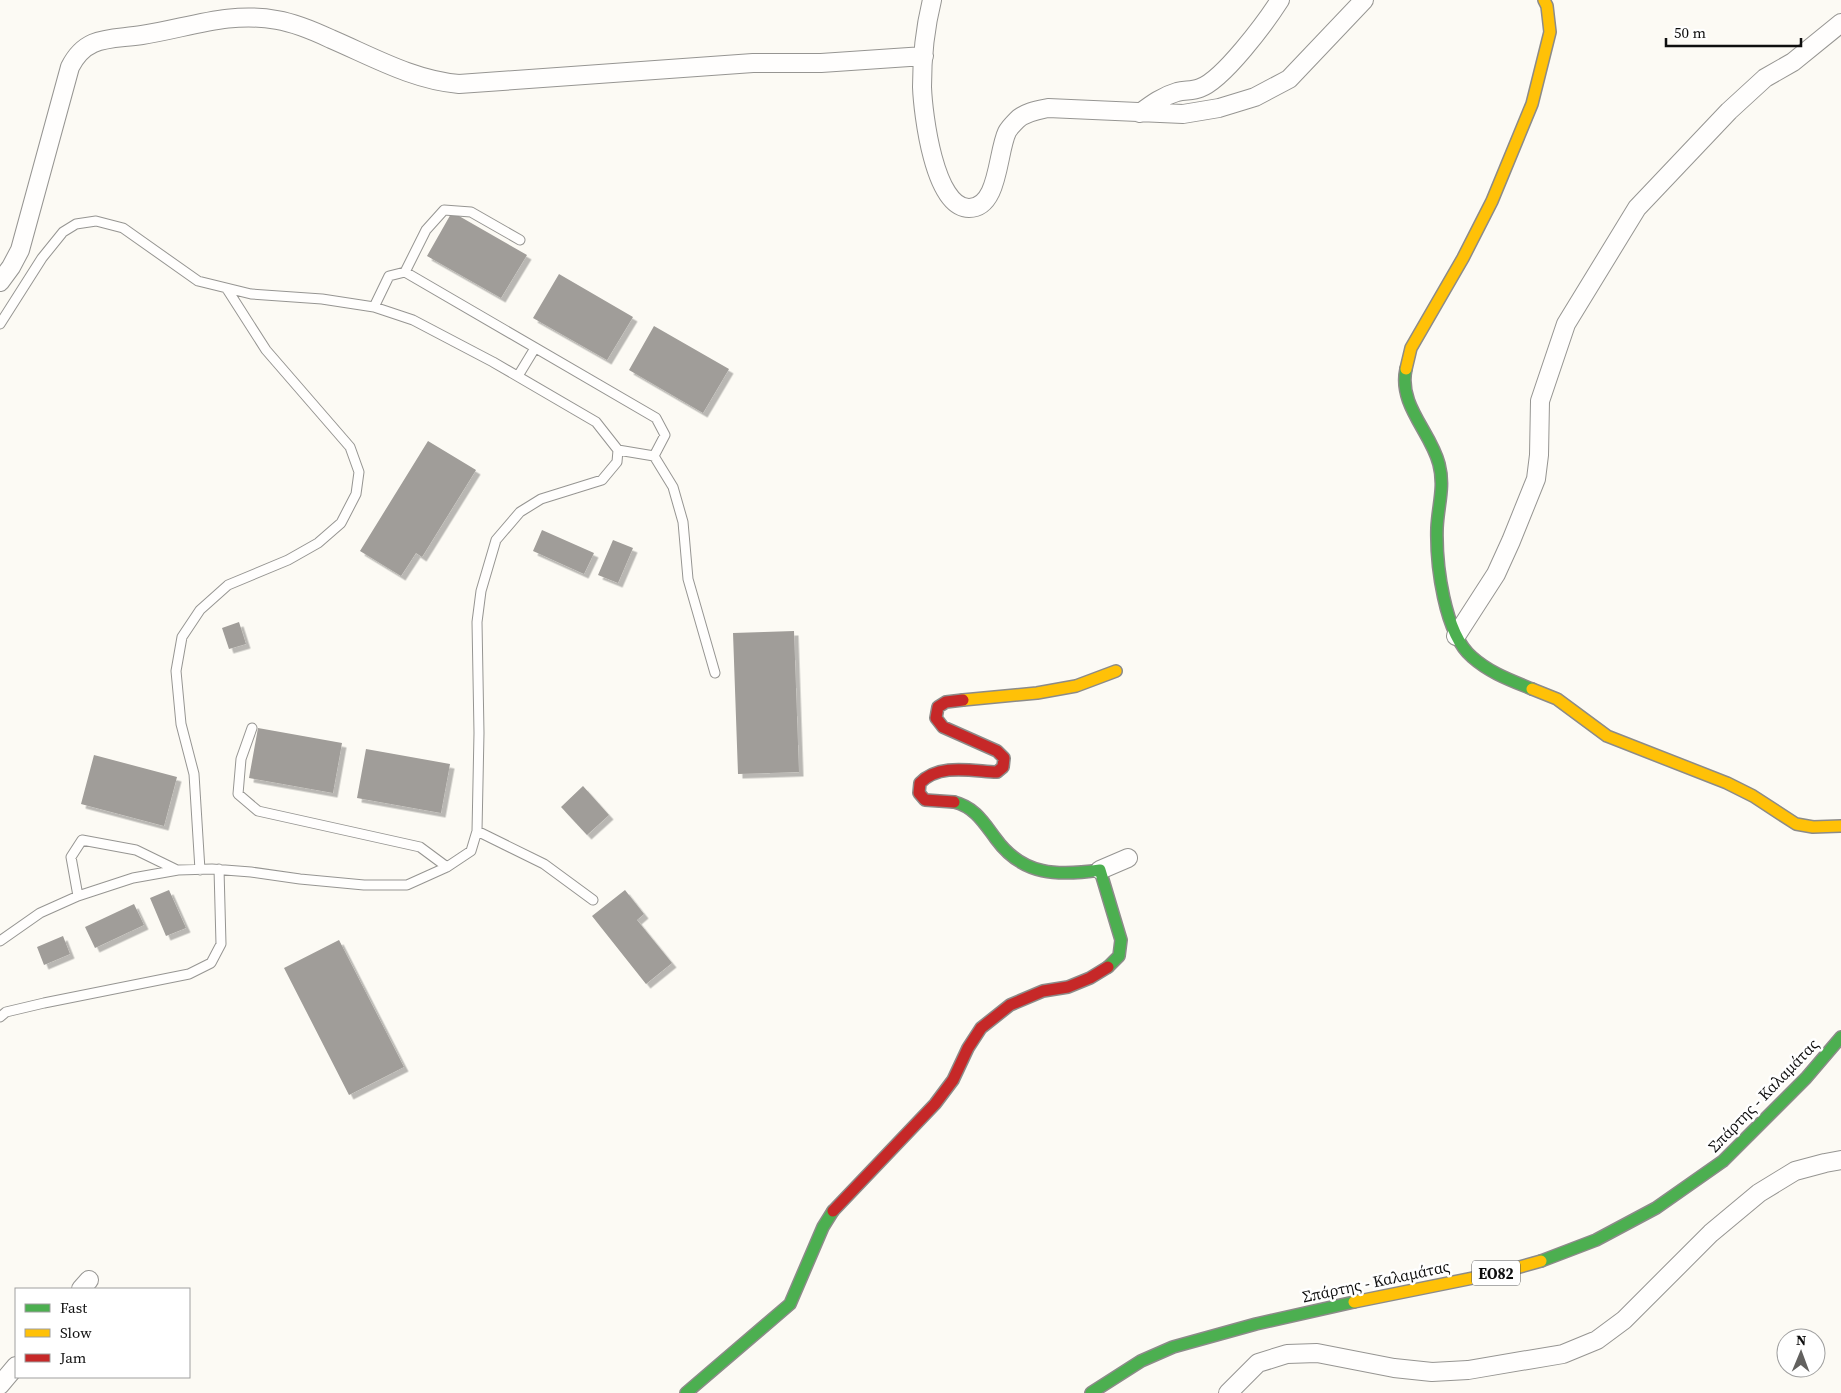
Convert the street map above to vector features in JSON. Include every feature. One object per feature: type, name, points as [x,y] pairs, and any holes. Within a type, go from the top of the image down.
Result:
[{"type":"street","points":[[932,0],[924,56],[923,108],[931,152],[942,185],[953,201],[966,208],[979,207],[987,199],[993,185],[1007,132],[1018,119],[1032,112],[1048,108],[1183,114],[1220,108],[1255,97],[1289,79],[1364,0]]},
{"type":"street","points":[[1140,113],[1160,98],[1177,92],[1200,88],[1218,78],[1268,19],[1280,0]]},
{"type":"street","points":[[1544,0],[1547,6],[1550,32],[1532,104],[1492,200],[1463,258],[1411,348],[1404,375],[1408,400],[1439,462],[1443,482],[1437,526],[1437,553],[1446,610],[1456,636],[1470,656],[1494,674],[1557,699],[1607,736],[1727,783],[1753,796],[1796,824],[1813,827],[1841,826]]},
{"type":"street","points":[[0,282],[11,267],[23,241],[70,68],[76,56],[83,49],[92,43],[106,39],[140,36],[199,22],[256,17],[278,20],[320,34],[406,73],[436,81],[459,84],[753,62],[821,63],[924,56]]},
{"type":"street","points":[[1456,636],[1496,574],[1536,479],[1539,455],[1540,401],[1566,324],[1637,208],[1729,110],[1765,78],[1793,62],[1841,24]]},
{"type":"street","points":[[1116,671],[1076,686],[996,698],[946,702],[938,707],[936,718],[943,727],[997,751],[1004,758],[1003,767],[997,772],[954,770],[928,775],[920,783],[919,792],[925,800],[954,803],[969,808],[983,820],[998,843],[1012,858],[1028,867],[1049,874],[1075,874],[1100,870],[1128,858]]},
{"type":"street","points":[[686,1393],[790,1304],[819,1233],[828,1216],[935,1104],[953,1080],[968,1048],[981,1028],[1010,1005],[1043,991],[1068,987],[1090,978],[1110,967],[1119,956],[1122,940],[1100,870]]},
{"type":"street","name":"Σπάρτης - Καλαμάτας","points":[[1092,1393],[1141,1361],[1174,1348],[1256,1324],[1314,1310],[1498,1273],[1546,1259],[1596,1240],[1656,1208],[1723,1161],[1806,1078],[1841,1037]]},
{"type":"street","points":[[1228,1393],[1258,1363],[1287,1354],[1317,1353],[1394,1368],[1432,1372],[1468,1370],[1562,1354],[1597,1340],[1624,1320],[1711,1233],[1759,1193],[1796,1172],[1841,1160]]},
{"type":"street","points":[[0,1385],[15,1367]]},
{"type":"lane","points":[[406,272],[426,230],[444,210],[471,212],[520,240]]},
{"type":"lane","points":[[0,324],[42,258],[62,232],[76,224],[96,221],[123,228],[198,281],[251,294],[322,299],[374,307],[413,320],[518,376],[596,422],[618,450],[654,456],[673,487],[683,522],[688,579],[714,673]]},
{"type":"lane","points":[[374,307],[389,276],[406,272],[656,418],[665,435],[654,456]]},
{"type":"lane","points":[[200,870],[194,774],[181,724],[176,671],[182,637],[200,610],[228,585],[288,560],[318,543],[341,523],[356,494],[359,472],[350,447],[266,350],[227,289]]},
{"type":"lane","points":[[518,376],[535,348]]},
{"type":"lane","points":[[0,940],[40,913],[78,896],[133,878],[178,870],[219,869],[364,885],[407,885],[447,867],[471,851],[477,830],[479,733],[477,622],[481,591],[496,540],[520,512],[541,499],[602,480],[617,462],[618,450]]},
{"type":"lane","points":[[252,728],[241,759],[238,794],[258,811],[420,847],[447,867]]},
{"type":"lane","points":[[477,830],[544,864],[593,900]]},
{"type":"lane","points":[[78,896],[71,857],[82,840],[136,850],[178,870]]},
{"type":"lane","points":[[0,1017],[6,1012],[44,1003],[189,974],[211,963],[221,944],[219,869]]},
{"type":"building","points":[[452,212],[527,255],[501,298],[427,256]]},
{"type":"building","points":[[559,274],[633,317],[607,360],[533,318]]},
{"type":"building","points":[[654,326],[729,369],[703,413],[629,370]]},
{"type":"building","points":[[428,441],[476,470],[422,557],[416,553],[401,576],[360,551]]},
{"type":"building","points":[[542,530],[594,553],[584,574],[533,551]]},
{"type":"building","points":[[613,540],[633,548],[618,583],[598,575]]},
{"type":"building","points":[[239,622],[246,644],[229,649],[222,628]]},
{"type":"building","points":[[794,631],[799,772],[738,774],[733,633]]},
{"type":"building","points":[[258,728],[342,743],[333,793],[249,778]]},
{"type":"building","points":[[366,749],[450,764],[441,813],[357,798]]},
{"type":"building","points":[[94,755],[177,777],[164,826],[81,804]]},
{"type":"building","points":[[583,786],[609,815],[587,835],[561,807]]},
{"type":"building","points":[[169,890],[186,928],[166,936],[150,898]]},
{"type":"building","points":[[625,890],[644,914],[637,920],[672,963],[646,984],[592,916]]},
{"type":"building","points":[[134,904],[144,925],[95,948],[85,927]]},
{"type":"building","points":[[63,936],[70,954],[44,965],[37,947]]},
{"type":"building","points":[[339,940],[404,1067],[349,1095],[284,968]]},
{"type":"traffic: fast","points":[[1406,369],[1407,395],[1416,418],[1435,452],[1441,472],[1437,543],[1440,578],[1448,615],[1462,646],[1472,657],[1500,676],[1532,689]]},
{"type":"traffic: fast","points":[[954,802],[973,812],[1006,851],[1030,867],[1056,873],[1100,870],[1121,940],[1119,956],[1108,967]]},
{"type":"traffic: fast","points":[[1541,1261],[1596,1240],[1656,1208],[1723,1161],[1806,1078],[1841,1037]]},
{"type":"traffic: fast","points":[[686,1393],[790,1304],[823,1227],[833,1211]]},
{"type":"traffic: fast","points":[[1091,1393],[1141,1361],[1173,1347],[1256,1324],[1354,1302]]},
{"type":"traffic: slow","points":[[1406,369],[1411,348],[1463,258],[1492,201],[1532,104],[1550,32],[1547,6],[1544,0]]},
{"type":"traffic: slow","points":[[963,700],[1037,693],[1076,686],[1116,671]]},
{"type":"traffic: slow","points":[[1532,689],[1557,699],[1607,736],[1727,783],[1753,796],[1796,824],[1813,827],[1841,826]]},
{"type":"traffic: slow","points":[[1354,1302],[1498,1273],[1541,1261]]},
{"type":"traffic: jam","points":[[954,802],[925,800],[919,793],[920,783],[928,777],[946,770],[997,772],[1003,767],[1004,758],[997,751],[943,727],[936,718],[938,707],[946,702],[963,700]]},
{"type":"traffic: jam","points":[[833,1211],[935,1104],[953,1080],[968,1048],[981,1028],[1010,1005],[1043,991],[1068,987],[1090,978],[1108,967]]}]
